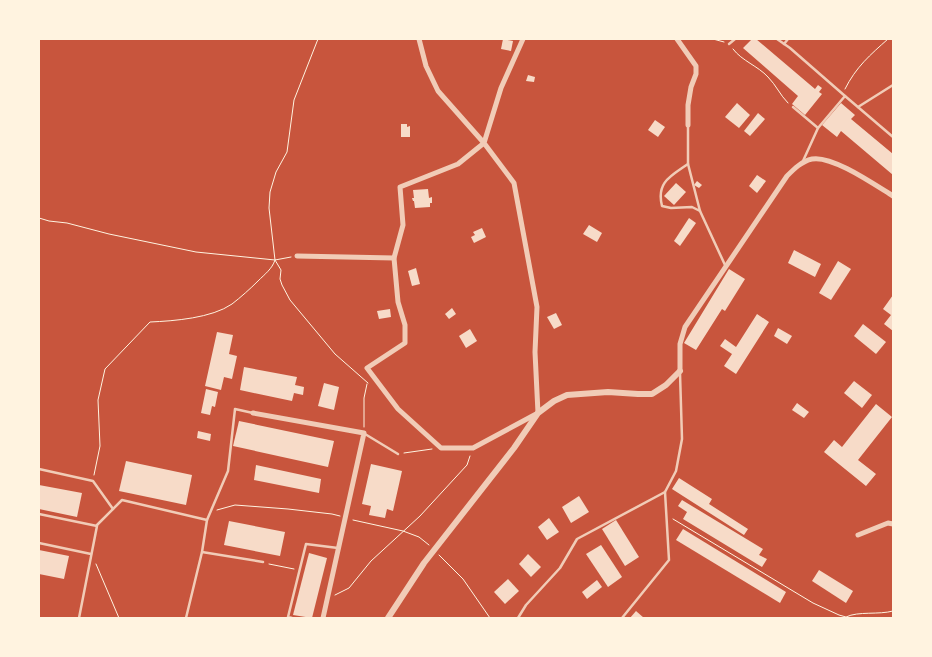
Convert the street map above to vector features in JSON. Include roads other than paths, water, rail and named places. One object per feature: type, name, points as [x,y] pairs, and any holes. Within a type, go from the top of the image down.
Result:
[{"type":"street","points":[[388,618],[424,563],[514,448],[538,414],[535,352],[537,307],[514,183],[484,143],[438,91],[426,66],[419,39]]},
{"type":"street","points":[[523,39],[501,88],[484,143],[458,164],[400,187],[403,225],[394,258],[398,302],[405,325],[405,343],[367,368],[398,409],[440,448],[473,448],[538,414],[554,401],[567,396],[608,392],[652,394],[666,385],[680,371],[680,344],[685,327],[786,176],[802,162],[818,159],[835,163],[893,196]]},
{"type":"street","points":[[677,39],[696,66],[696,74],[691,87],[688,105],[688,125]]},
{"type":"street","points":[[297,256],[394,258]]},
{"type":"street","points":[[253,413],[364,433],[323,618]]},
{"type":"street","points":[[858,535],[888,523],[893,524]]},
{"type":"lane","points":[[729,44],[735,39]]},
{"type":"lane","points":[[777,39],[893,137]]},
{"type":"lane","points":[[784,44],[788,39]]},
{"type":"lane","points":[[858,107],[893,85]]},
{"type":"lane","points":[[802,162],[818,128],[844,95]]},
{"type":"lane","points":[[793,107],[818,128]]},
{"type":"lane","points":[[688,125],[688,164],[700,211],[726,266]]},
{"type":"lane","points":[[688,164],[664,183],[661,189],[662,206],[692,208],[700,211]]},
{"type":"lane","points":[[622,618],[669,560],[665,492],[676,471],[682,439],[680,371]]},
{"type":"lane","points":[[186,618],[202,552],[207,520],[228,471],[235,409],[253,413]]},
{"type":"lane","points":[[364,433],[398,454]]},
{"type":"lane","points":[[39,469],[93,481],[113,509]]},
{"type":"lane","points":[[518,618],[526,605],[560,568],[577,539],[665,492]]},
{"type":"lane","points":[[79,618],[97,526],[122,500],[207,520]]},
{"type":"lane","points":[[39,514],[97,526]]},
{"type":"lane","points":[[39,543],[91,554]]},
{"type":"lane","points":[[292,618],[288,617],[306,544],[339,548]]},
{"type":"lane","points":[[202,552],[263,562]]}]
